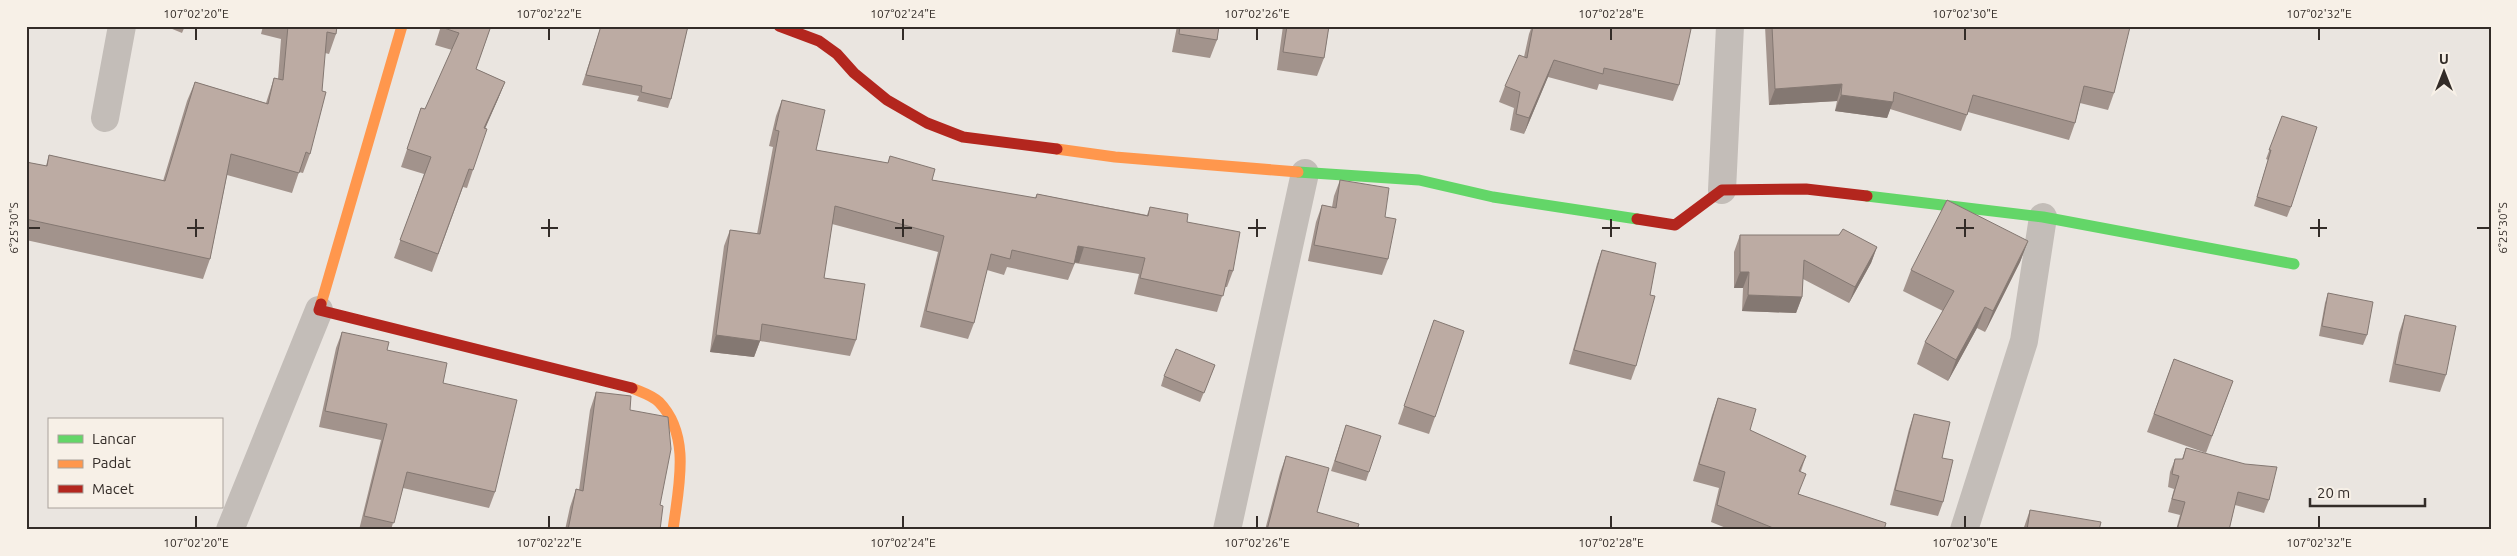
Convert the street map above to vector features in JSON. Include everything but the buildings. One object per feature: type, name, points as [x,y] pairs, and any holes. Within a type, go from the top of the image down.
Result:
[{"type":"street","points":[[105,118],[122,26]]},
{"type":"street","points":[[230,530],[319,310],[344,234],[402,26]]},
{"type":"street","points":[[779,26],[819,41],[837,54],[854,73],[887,100],[927,123],[962,137],[1115,157],[1304,173],[1418,180],[1493,197],[1675,225],[1694,214],[1711,196],[1722,190],[1806,189],[2043,217],[2294,264]]},
{"type":"street","points":[[1722,190],[1730,26]]},
{"type":"street","points":[[1227,530],[1304,173]]},
{"type":"street","points":[[1964,530],[2024,341],[2043,217]]},
{"type":"street","points":[[319,310],[632,388],[658,401],[675,421],[681,444],[673,530]]},
{"type":"traffic: fast","points":[[1298,172],[1419,180],[1493,197],[1637,219]]},
{"type":"traffic: fast","points":[[1867,196],[2043,217],[2294,264]]},
{"type":"traffic: slow","points":[[321,304],[402,26]]},
{"type":"traffic: slow","points":[[1057,149],[1115,157],[1298,172]]},
{"type":"traffic: slow","points":[[632,388],[659,402],[669,416],[676,431],[680,463],[673,530]]},
{"type":"traffic: jam","points":[[779,26],[819,41],[837,54],[854,73],[887,100],[927,123],[963,137],[1057,149]]},
{"type":"traffic: jam","points":[[1637,219],[1675,225],[1722,190],[1806,189],[1867,196]]},
{"type":"traffic: jam","points":[[321,304],[319,310],[632,388]]}]
